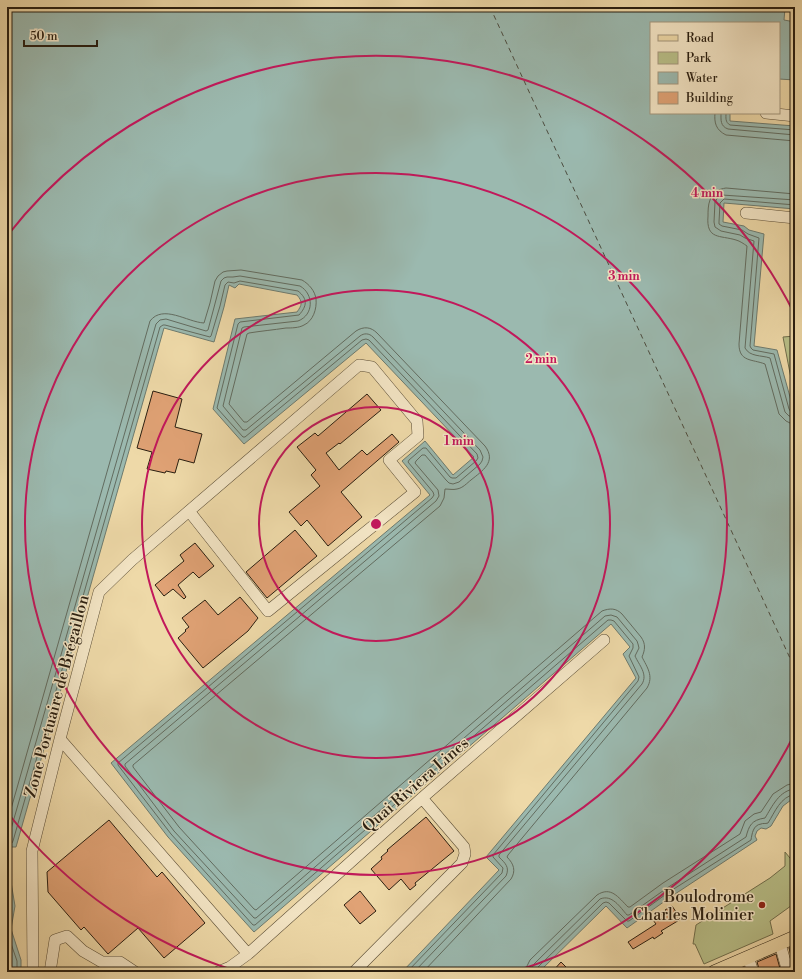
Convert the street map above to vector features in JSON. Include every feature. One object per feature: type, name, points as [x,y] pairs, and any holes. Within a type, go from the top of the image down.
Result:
[{"type":"main road","points":[[714,972],[795,937]]},
{"type":"street","points":[[776,114],[795,116]]},
{"type":"street","points":[[746,213],[795,218]]},
{"type":"street","name":"Zone Portuaire de Brégaillon","points":[[33,972],[32,851],[99,592],[132,560],[189,511],[359,365],[372,367],[416,421],[418,436],[389,460],[415,492],[268,611],[189,511]]},
{"type":"street","name":"Quai Riviera Lines","points":[[218,972],[230,967],[248,954],[422,798],[604,640]]},
{"type":"street","points":[[60,739],[248,954]]},
{"type":"street","points":[[354,972],[462,864],[465,854],[464,847],[422,798]]},
{"type":"street","points":[[50,972],[55,940],[67,936],[84,951],[102,962],[120,962],[135,972]]},
{"type":"street","points":[[780,944],[788,972]]},
{"type":"street","points":[[748,957],[753,972]]},
{"type":"green space","points":[[795,336],[795,399],[783,337]]},
{"type":"green space","points":[[785,852],[795,864],[795,903],[770,921],[773,934],[704,964],[695,944],[693,944],[696,925],[770,878],[785,866]]},
{"type":"water","points":[[7,7],[795,7],[795,9],[785,8],[784,20],[795,22],[795,80],[780,79],[780,22],[650,22],[650,114],[730,114],[730,121],[795,126],[795,209],[724,203],[723,222],[744,226],[749,230],[764,234],[754,346],[777,350],[795,415],[795,797],[783,806],[771,826],[766,829],[761,828],[757,831],[755,836],[757,840],[672,896],[627,928],[606,906],[539,972],[402,972],[499,870],[486,857],[636,678],[623,654],[630,647],[611,624],[254,932],[168,837],[111,763],[430,495],[402,461],[425,441],[453,475],[474,457],[366,343],[244,444],[213,409],[235,319],[297,312],[301,304],[297,295],[239,284],[235,288],[229,285],[214,342],[164,328],[16,847],[7,847]]},
{"type":"water","points":[[7,874],[11,882],[15,906],[11,929],[21,960],[21,972],[7,972]]},
{"type":"building","points":[[153,391],[182,399],[175,427],[202,434],[194,463],[179,459],[175,473],[166,471],[165,473],[147,469],[152,452],[137,448]]},
{"type":"building","points":[[367,394],[381,410],[340,444],[339,443],[326,453],[339,470],[362,450],[367,455],[392,434],[399,442],[341,492],[362,517],[328,546],[307,520],[301,526],[289,512],[320,486],[311,475],[316,470],[297,447],[315,433],[318,436]]},
{"type":"building","points":[[295,530],[317,556],[267,598],[246,572]]},
{"type":"building","points":[[195,543],[214,566],[199,578],[193,572],[178,585],[186,597],[184,599],[173,589],[164,596],[155,585],[184,561],[180,555]]},
{"type":"building","points":[[240,597],[258,618],[248,631],[203,668],[178,638],[189,627],[182,618],[205,600],[218,615]]},
{"type":"building","points":[[426,817],[454,851],[415,883],[416,885],[410,890],[401,879],[389,890],[371,869],[382,859],[381,857],[388,851],[387,850]]},
{"type":"building","points":[[109,820],[157,877],[162,872],[205,923],[164,958],[138,928],[108,954],[84,927],[81,930],[48,892],[47,872]]},
{"type":"building","points":[[360,891],[376,911],[360,924],[344,905]]},
{"type":"building","points":[[672,906],[681,919],[661,931],[663,933],[654,939],[653,937],[633,949],[628,942],[656,924],[653,920]]},
{"type":"building","points":[[795,946],[795,972],[789,948]]},
{"type":"building","points":[[776,954],[781,972],[760,972],[757,962]]},
{"type":"building","points":[[561,962],[571,972],[552,972]]},
{"type":"ferry route","points":[[490,7],[795,669]]},
{"type":"place","name":"Boulodrome Charles Molinier","points":[[762,905]]}]
